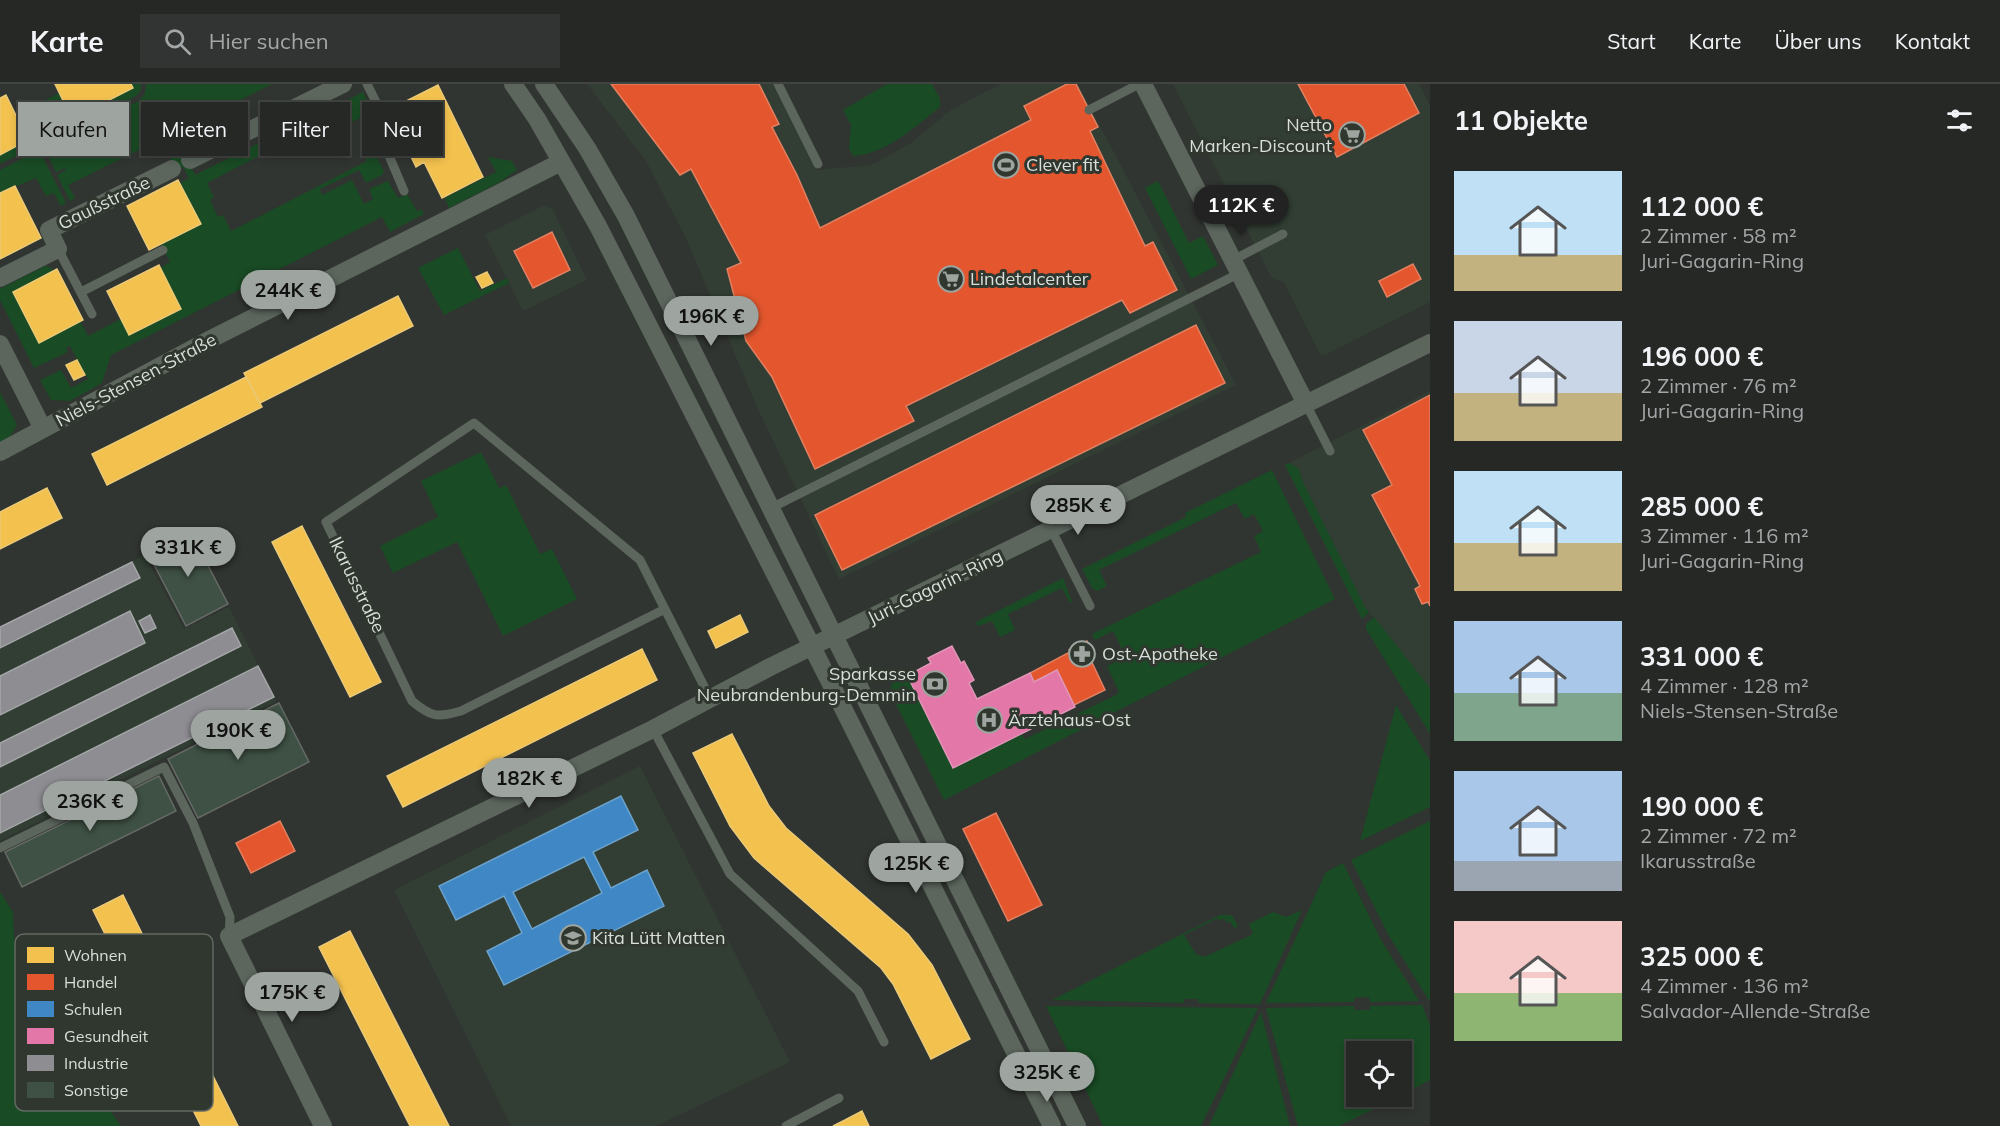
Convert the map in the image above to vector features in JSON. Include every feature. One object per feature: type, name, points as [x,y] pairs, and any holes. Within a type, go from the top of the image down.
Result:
[{"type":"street","points":[[190,160],[343,84]]},
{"type":"street","points":[[513,84],[537,119],[598,226],[812,647],[1047,1125],[1073,1119],[617,199],[587,148],[544,84]]},
{"type":"street","points":[[1141,84],[1306,404]]},
{"type":"street","name":"Niels-Stensen-Straße","points":[[0,452],[211,339],[561,162]]},
{"type":"street","name":"Gaußstraße","points":[[0,278],[58,249],[49,230],[172,169]]},
{"type":"street","name":"Juri-Gagarin-Ring","points":[[812,647],[1430,343]]},
{"type":"street","points":[[0,344],[43,429]]},
{"type":"street","points":[[323,1126],[229,936],[653,729],[812,647]]},
{"type":"lane","points":[[367,84],[381,112],[379,132],[404,191]]},
{"type":"lane","points":[[778,84],[818,164]]},
{"type":"lane","points":[[1089,110],[1141,84]]},
{"type":"lane","points":[[771,508],[1236,267],[1283,234]]},
{"type":"lane","points":[[58,249],[92,314]]},
{"type":"lane","points":[[81,292],[163,250]]},
{"type":"lane","points":[[1306,404],[1330,451]]},
{"type":"lane","name":"Ikarusstraße","points":[[665,609],[461,711],[441,717],[426,713],[412,701],[326,522],[474,423],[640,560],[665,609],[710,698]]},
{"type":"lane","points":[[1051,529],[1090,606]]},
{"type":"lane","points":[[653,729],[730,874],[858,991],[884,1042]]},
{"type":"lane","points":[[0,849],[164,767],[194,823],[230,917],[229,936]]},
{"type":"lane","points":[[786,1126],[839,1098]]},
{"type":"shaded area","points":[[587,84],[772,84],[817,170],[871,165],[911,143],[951,110],[1000,84],[1078,84],[1236,385],[839,579],[758,409],[686,238],[646,161]]},
{"type":"shaded area","points":[[1173,84],[1419,84],[1430,106],[1430,302],[1325,355],[1320,354],[1284,282],[1270,275]]},
{"type":"shaded area","points":[[545,205],[553,210],[587,280],[523,311],[485,235]]},
{"type":"shaded area","points":[[1430,391],[1430,688],[1365,607],[1299,470],[1289,463]]},
{"type":"shaded area","points":[[145,555],[184,629],[229,607],[276,701],[0,841],[0,627]]},
{"type":"shaded area","name":"Kita Lütt Matten","points":[[640,766],[790,1062],[656,1126],[511,1126],[394,890]]},
{"type":"green space","points":[[131,84],[141,84],[141,90],[136,96],[124,102],[105,102],[133,88]]},
{"type":"green space","points":[[146,84],[272,84],[236,102],[141,102],[141,149],[129,155],[129,106],[139,101],[145,93]]},
{"type":"green space","points":[[887,84],[932,84],[940,99],[940,107],[888,145],[853,156],[849,149],[851,125],[843,110]]},
{"type":"green space","points":[[363,92],[368,102],[362,102],[362,117],[350,123],[350,102],[344,102]]},
{"type":"green space","points":[[59,93],[64,102],[41,102]]},
{"type":"green space","points":[[260,142],[260,155],[207,183],[214,197],[210,200],[218,217],[223,215],[231,231],[367,161],[365,156],[376,156],[384,171],[382,175],[366,183],[359,170],[320,189],[322,195],[352,180],[364,204],[373,199],[369,189],[388,181],[398,198],[407,194],[417,211],[421,209],[424,214],[390,232],[382,217],[111,355],[102,383],[70,401],[51,400],[40,380],[61,370],[71,388],[88,379],[70,346],[66,348],[68,352],[34,368],[0,300],[0,289],[45,266],[54,271],[13,292],[39,342],[80,321],[88,336],[121,319],[130,335],[181,309],[160,268],[170,262],[161,244],[201,224],[180,183],[189,178],[183,167],[176,170],[169,156],[186,156],[195,175],[233,156],[248,156],[248,148]]},
{"type":"green space","points":[[18,145],[18,155],[0,164],[0,155]]},
{"type":"green space","points":[[27,156],[42,156],[66,203],[61,206],[54,193],[46,196],[36,178],[0,193],[0,170]]},
{"type":"green space","points":[[48,156],[127,156],[68,185],[75,198],[70,201],[57,175],[66,170],[65,168],[56,172]]},
{"type":"green space","points":[[488,157],[512,161],[517,170],[500,182],[449,208],[445,198],[496,172]]},
{"type":"green space","points":[[1158,181],[1189,243],[1203,236],[1218,265],[1191,279],[1145,188]]},
{"type":"green space","points":[[458,248],[480,291],[507,278],[509,283],[444,315],[418,268]]},
{"type":"green space","points":[[0,392],[17,425],[10,437],[0,443]]},
{"type":"green space","points":[[481,452],[499,488],[506,485],[540,554],[552,549],[577,599],[503,636],[457,542],[393,573],[380,546],[438,517],[421,481]]},
{"type":"green space","points":[[1289,463],[1299,469],[1302,480],[1369,612],[1362,619],[1285,465]]},
{"type":"green space","points":[[1272,470],[1335,599],[944,800],[890,692],[892,683],[908,675],[954,768],[1022,734],[1025,739],[1116,695],[1119,692],[1107,666],[1126,657],[1113,631],[1095,640],[1092,634],[1261,552],[1254,536],[1263,531],[1254,514],[1245,519],[1236,503],[1099,570],[1107,586],[1097,591],[1092,588],[1082,569],[1186,517],[1185,513]]},
{"type":"green space","points":[[1063,578],[1072,601],[1070,603],[1062,588],[1008,614],[1015,630],[1000,637],[992,621],[978,626],[976,623],[978,621]]},
{"type":"green space","points":[[1374,617],[1430,688],[1430,734],[1366,629],[1366,624]]},
{"type":"green space","points":[[1396,705],[1430,761],[1430,807],[1360,841]]},
{"type":"green space","points":[[1430,821],[1430,1002],[1389,936],[1351,860]]},
{"type":"green space","points":[[1343,863],[1380,938],[1419,1001],[1370,1002],[1369,997],[1354,998],[1354,1002],[1266,1003],[1326,872]]},
{"type":"green space","points":[[0,892],[13,912],[15,1111],[110,1111],[121,1126],[0,1126]]},
{"type":"green space","points":[[1302,910],[1260,1004],[1199,1003],[1198,999],[1184,999],[1184,1003],[1052,1000],[1220,915],[1232,915],[1238,926],[1234,928],[1230,921],[1227,923],[1224,918],[1220,921],[1218,918],[1184,935],[1196,954],[1204,957],[1253,934],[1249,924],[1273,912],[1286,917]]},
{"type":"green space","points":[[1422,1005],[1430,1026],[1430,1080],[1412,1089],[1412,1041],[1346,1041],[1346,1107],[1378,1107],[1339,1126],[1298,1126],[1266,1008],[1354,1006],[1354,1010],[1370,1010],[1370,1006]]},
{"type":"green space","points":[[1046,1006],[1258,1008],[1201,1126],[1103,1126]]},
{"type":"green space","points":[[1261,1012],[1290,1126],[1209,1126]]},
{"type":"building: Wohnen","points":[[55,84],[131,84],[133,88],[105,102],[64,102]]},
{"type":"building: Wohnen","points":[[438,85],[483,177],[442,198],[424,162],[416,167],[411,156],[443,156],[443,102],[404,102]]},
{"type":"building: Wohnen","points":[[6,95],[18,120],[18,145],[0,155],[0,98]]},
{"type":"building: Wohnen","points":[[178,180],[201,224],[149,250],[127,206]]},
{"type":"building: Wohnen","points":[[15,186],[41,238],[0,259],[0,193]]},
{"type":"building: Wohnen","points":[[159,265],[181,309],[129,335],[107,291]]},
{"type":"building: Wohnen","points":[[57,269],[83,320],[39,343],[13,292]]},
{"type":"building: Wohnen","points":[[487,272],[493,283],[482,288],[476,277]]},
{"type":"building: Wohnen","points":[[398,296],[413,326],[260,403],[244,373]]},
{"type":"building: Wohnen","points":[[77,360],[85,375],[74,380],[66,365]]},
{"type":"building: Wohnen","points":[[246,377],[262,407],[107,485],[92,454]]},
{"type":"building: Wohnen","points":[[47,488],[62,518],[0,549],[0,512]]},
{"type":"building: Wohnen","points":[[302,526],[381,682],[350,697],[272,542]]},
{"type":"building: Wohnen","points":[[740,615],[748,632],[716,648],[708,631]]},
{"type":"building: Wohnen","points":[[642,649],[657,680],[403,807],[387,776]]},
{"type":"building: Wohnen","points":[[732,734],[769,806],[786,828],[908,934],[932,965],[970,1039],[931,1059],[893,984],[881,968],[754,858],[730,826],[693,753]]},
{"type":"building: Wohnen","points":[[123,895],[142,934],[105,934],[93,910]]},
{"type":"building: Wohnen","points":[[350,931],[449,1126],[410,1126],[319,947]]},
{"type":"building: Wohnen","points":[[213,1076],[238,1126],[201,1126],[194,1111],[213,1111]]},
{"type":"building: Wohnen","points":[[862,1111],[869,1126],[833,1126],[845,1120]]},
{"type":"building: Handel","name":"Lindetalcenter","points":[[611,84],[759,84],[779,124],[772,127],[797,175],[820,228],[1031,120],[1024,106],[1067,84],[1076,84],[1098,127],[1090,131],[1145,246],[1153,242],[1177,290],[1130,313],[1122,300],[906,406],[914,421],[815,469],[772,377],[746,341],[727,269],[741,263],[691,169],[680,175]]},
{"type":"building: Handel","name":"Netto Marken-Discount","points":[[1298,84],[1404,84],[1419,113],[1337,157]]},
{"type":"building: Handel","points":[[552,232],[570,270],[533,288],[514,251]]},
{"type":"building: Handel","points":[[1413,264],[1421,279],[1387,297],[1379,281]]},
{"type":"building: Handel","points":[[1196,325],[1225,383],[842,570],[815,515]]},
{"type":"building: Handel","points":[[1430,395],[1430,606],[1428,602],[1422,604],[1415,589],[1420,586],[1372,495],[1392,485],[1363,430]]},
{"type":"building: Handel","points":[[1087,641],[1092,652],[1088,654],[1105,690],[1074,705],[1057,670],[1034,682],[1030,673]]},
{"type":"building: Handel","points":[[996,813],[1042,905],[1008,921],[963,829]]},
{"type":"building: Handel","points":[[280,821],[295,851],[251,873],[236,843]]},
{"type":"building: Schulen","points":[[621,796],[638,830],[593,852],[611,888],[647,870],[664,906],[504,985],[487,951],[522,933],[504,896],[456,920],[439,886]],"holes":[[[584,857],[602,893],[532,929],[513,892]]]},
{"type":"building: Gesundheit","name":"Ärztehaus-Ost","points":[[952,646],[961,663],[964,661],[974,680],[969,683],[977,699],[1030,673],[1034,682],[1057,670],[1075,707],[953,768],[910,681],[915,678],[912,673],[931,663],[928,658]]},
{"type":"building: Industrie","points":[[132,562],[140,578],[0,648],[0,627]]},
{"type":"building: Industrie","points":[[130,611],[145,643],[0,715],[0,676]]},
{"type":"building: Industrie","points":[[150,615],[156,628],[145,633],[139,621]]},
{"type":"building: Industrie","points":[[232,628],[241,646],[0,767],[0,743]]},
{"type":"building: Industrie","points":[[258,666],[274,697],[0,833],[0,795]]},
{"type":"building: Sonstige","points":[[189,529],[228,604],[186,626],[147,551]]},
{"type":"building: Sonstige","points":[[279,703],[309,762],[198,818],[168,759]]},
{"type":"building: Sonstige","points":[[159,776],[176,811],[22,887],[5,852]]},
{"type":"place","name":"Netto Marken-Discount","points":[[1352,135]]},
{"type":"place","name":"Clever fit","points":[[1006,165]]},
{"type":"place","name":"Lindetalcenter","points":[[951,279]]},
{"type":"place","name":"Ost-Apotheke","points":[[1082,654]]},
{"type":"place","name":"Sparkasse Neubrandenburg-Demmin","points":[[935,684]]},
{"type":"place","name":"Ärztehaus-Ost","points":[[989,720]]},
{"type":"place","name":"Kita Lütt Matten","points":[[573,938]]}]
